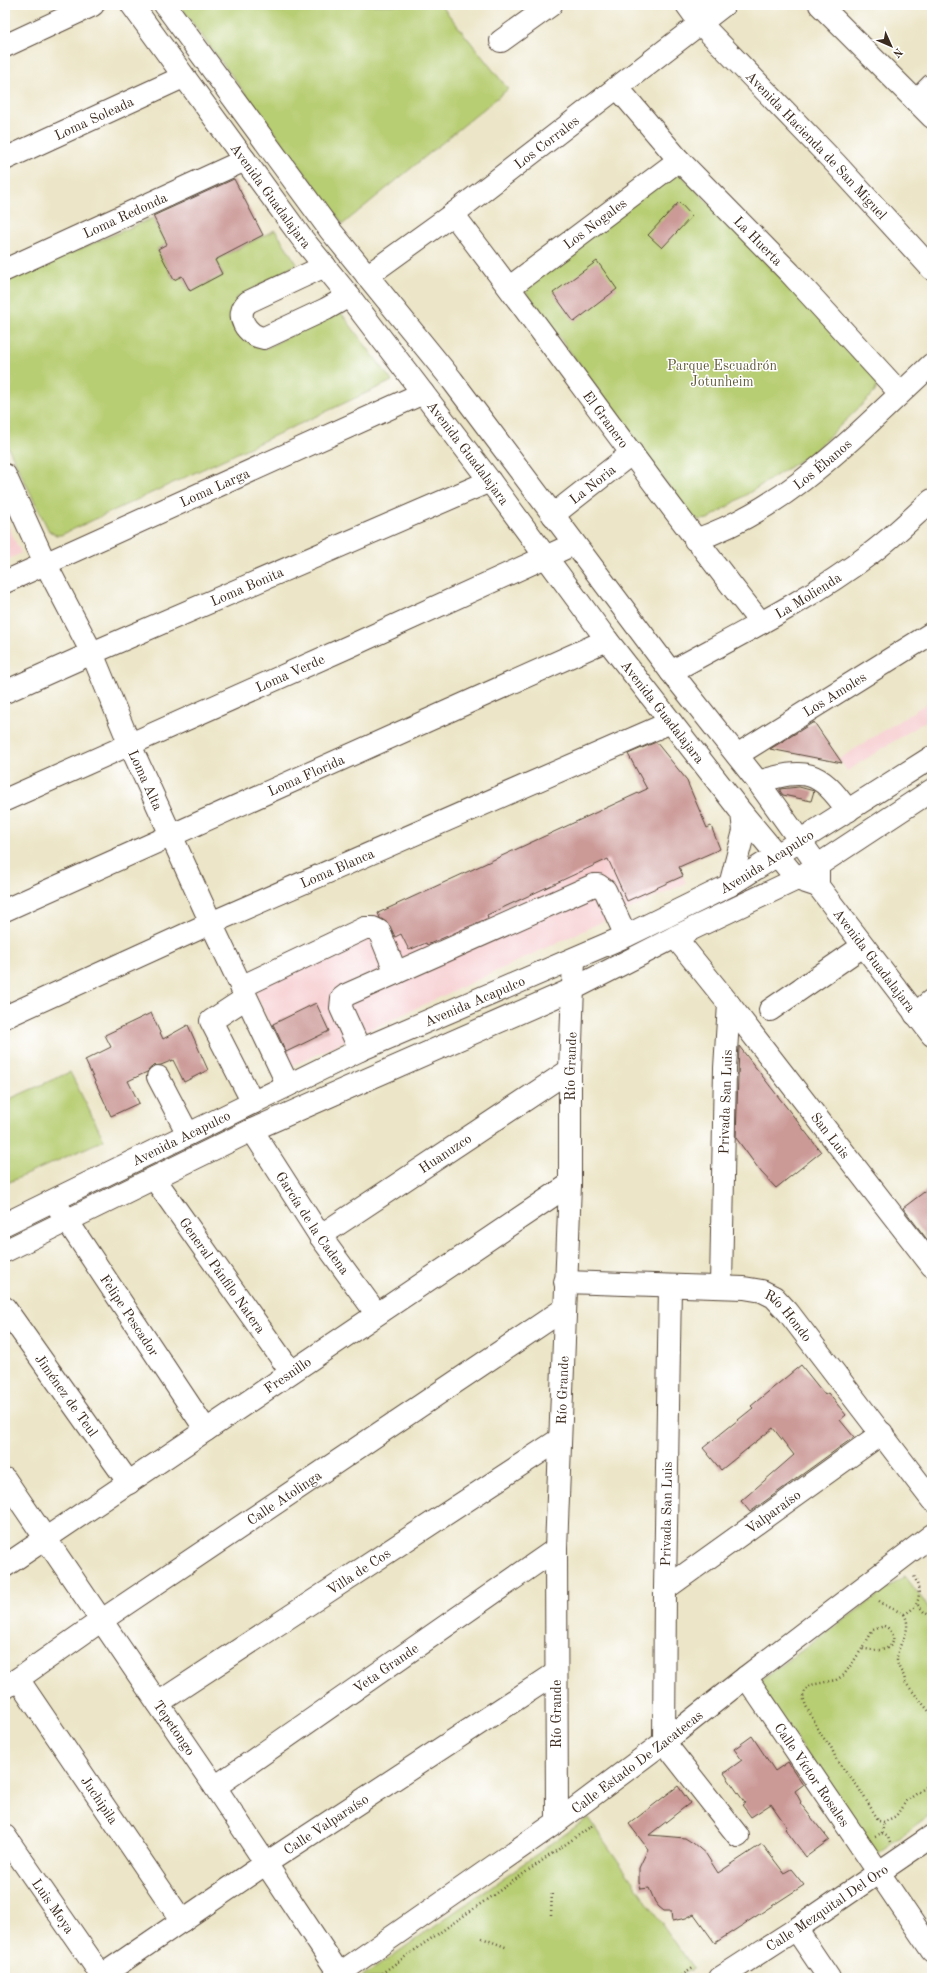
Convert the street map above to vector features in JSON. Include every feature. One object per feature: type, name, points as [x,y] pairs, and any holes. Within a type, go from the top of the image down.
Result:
[{"type":"street","points":[[5,46],[93,5]]},
{"type":"street","name":"Avenida Guadalajara","points":[[132,5],[301,237],[349,296],[490,481],[607,640],[742,813],[797,878],[818,876]]},
{"type":"street","name":"Avenida Guadalajara","points":[[165,5],[325,223],[366,276],[452,380],[671,672],[758,782],[800,840],[818,876],[863,946],[932,1035]]},
{"type":"street","name":"Avenida Hacienda de San Miguel","points":[[687,5],[700,23],[836,164],[932,269]]},
{"type":"street","name":"Los Corrales","points":[[366,276],[453,214],[724,5]]},
{"type":"street","points":[[820,5],[932,117]]},
{"type":"street","points":[[501,41],[545,7]]},
{"type":"street","name":"Loma Soleada","points":[[5,159],[183,77]]},
{"type":"street","points":[[916,101],[932,85]]},
{"type":"street","name":"La Huerta","points":[[617,87],[680,160],[790,273],[900,393]]},
{"type":"street","name":"Loma Redonda","points":[[5,270],[245,160]]},
{"type":"street","name":"Los Nogales","points":[[510,288],[680,160]]},
{"type":"street","name":"El Granero","points":[[453,214],[510,288],[695,540],[761,623]]},
{"type":"street","points":[[325,266],[248,302],[240,313],[242,321],[252,334],[258,338],[264,338],[326,309],[349,296]]},
{"type":"street","name":"Los Ébanos","points":[[695,540],[728,527],[788,490],[832,457],[932,364]]},
{"type":"street","name":"Loma Larga","points":[[5,582],[423,393]]},
{"type":"street","name":"La Noria","points":[[553,515],[632,453]]},
{"type":"street","name":"Loma Alta","points":[[5,475],[45,563],[92,653],[130,745],[243,992],[288,1085]]},
{"type":"street","name":"Loma Bonita","points":[[5,692],[490,481]]},
{"type":"street","name":"La Molienda","points":[[671,672],[761,623],[844,572],[871,553],[932,500]]},
{"type":"street","name":"Loma Verde","points":[[5,800],[348,647],[574,544]]},
{"type":"street","name":"Los Amoles","points":[[737,755],[932,633]]},
{"type":"street","name":"Loma Florida","points":[[5,910],[171,834],[607,640]]},
{"type":"street","name":"Loma Blanca","points":[[5,1017],[211,923],[671,722]]},
{"type":"street","name":"Avenida Acapulco","points":[[5,1224],[360,1050],[626,936],[730,885],[932,757]]},
{"type":"street","points":[[758,782],[794,773],[809,775],[828,785],[848,810]]},
{"type":"street","points":[[818,876],[932,790]]},
{"type":"street","points":[[730,885],[744,831],[742,813]]},
{"type":"street","name":"Avenida Acapulco","points":[[5,1251],[68,1222],[252,1130],[573,989],[675,937],[797,878]]},
{"type":"street","points":[[360,1050],[341,1008],[342,998],[594,885],[598,885],[605,890],[626,936]]},
{"type":"street","points":[[253,1103],[211,1021],[243,992],[365,928],[373,928],[379,931],[396,973]]},
{"type":"street","points":[[675,937],[729,1004]]},
{"type":"street","points":[[770,1010],[863,946]]},
{"type":"street","name":"Río Grande","points":[[556,1822],[556,1550],[565,1282],[570,1184],[570,1070],[574,959]]},
{"type":"street","points":[[916,1014],[932,1000]]},
{"type":"street","name":"San Luis","points":[[729,1004],[932,1266]]},
{"type":"street","name":"Privada San Luis","points":[[721,1286],[725,1068],[729,1004]]},
{"type":"street","name":"Huanuzco","points":[[320,1236],[570,1070]]},
{"type":"street","points":[[158,1076],[188,1134]]},
{"type":"street","name":"García de la Cadena","points":[[252,1130],[320,1236],[376,1313]]},
{"type":"street","name":"General Pánfilo Natera","points":[[154,1178],[291,1372]]},
{"type":"street","name":"Fresnillo","points":[[5,1566],[129,1483],[376,1313],[570,1184]]},
{"type":"street","name":"Felipe Pescador","points":[[54,1201],[206,1430]]},
{"type":"street","name":"Río Hondo","points":[[565,1282],[670,1286],[721,1286],[762,1291],[774,1297],[802,1328],[932,1500]]},
{"type":"street","name":"Privada San Luis","points":[[664,1742],[670,1286]]},
{"type":"street","name":"Jiménez de Teul","points":[[5,1308],[129,1483]]},
{"type":"street","name":"Calle Atolinga","points":[[12,1683],[102,1620],[564,1309]]},
{"type":"street","name":"Valparaíso","points":[[665,1589],[882,1433]]},
{"type":"street","name":"Villa de Cos","points":[[158,1703],[560,1439]]},
{"type":"street","name":"Tepetongo","points":[[5,1479],[215,1787],[338,1977]]},
{"type":"street","name":"Calle Estado De Zacatecas","points":[[338,1977],[556,1822],[664,1742],[746,1677],[932,1535]]},
{"type":"street","name":"Veta Grande","points":[[215,1787],[556,1550]]},
{"type":"street","name":"Calle Valparaíso","points":[[100,1977],[265,1864],[556,1673]]},
{"type":"street","name":"Calle Víctor Rosales","points":[[746,1677],[932,1951]]},
{"type":"street","name":"Juchipila","points":[[12,1683],[182,1921]]},
{"type":"street","points":[[664,1742],[738,1836]]},
{"type":"street","name":"Luis Moya","points":[[5,1836],[100,1977]]},
{"type":"street","name":"Calle Mezquital Del Oro","points":[[720,1978],[796,1930],[932,1836]]},
{"type":"street","points":[[796,1930],[829,1978]]},
{"type":"path","points":[[908,1578],[914,1574],[918,1594],[918,1604],[924,1612],[932,1617]]},
{"type":"path","points":[[873,1605],[885,1596]]},
{"type":"path","points":[[879,1601],[904,1614],[908,1621],[907,1634],[899,1649],[897,1659],[898,1667],[905,1676],[905,1682],[932,1714]]},
{"type":"path","points":[[904,1614],[912,1611],[918,1604]]},
{"type":"path","points":[[862,1649],[876,1650],[888,1648],[894,1639],[890,1628],[884,1626],[873,1630],[844,1675],[836,1680],[811,1685],[805,1690],[803,1698],[806,1706],[822,1736],[831,1747],[837,1762],[858,1787],[879,1821],[884,1822],[896,1816],[906,1801],[932,1782]]},
{"type":"path","points":[[882,1833],[884,1822]]},
{"type":"path","points":[[374,1978],[593,1825]]},
{"type":"path","points":[[870,1838],[882,1833]]},
{"type":"path","points":[[882,1833],[888,1837],[890,1844]]},
{"type":"path","points":[[885,1848],[896,1839]]},
{"type":"path","points":[[551,1915],[552,1890]]},
{"type":"path","points":[[482,1938],[508,1948]]},
{"type":"path","points":[[678,1978],[693,1968]]},
{"type":"shaded area","points":[[5,520],[21,553],[5,561]]},
{"type":"shaded area","points":[[932,700],[932,717],[847,771],[839,759]]},
{"type":"shaded area","points":[[644,791],[686,883],[289,1067],[247,974]]},
{"type":"green space","points":[[179,5],[441,5],[508,89],[343,224]]},
{"type":"green space","name":"Parque Escuadrón Jotunheim","points":[[675,169],[879,378],[875,392],[813,452],[708,519],[699,520],[691,516],[524,289]]},
{"type":"green space","points":[[153,218],[166,244],[157,249],[174,280],[182,276],[190,292],[223,275],[216,260],[275,230],[297,264],[235,299],[263,350],[339,310],[392,381],[61,535],[56,535],[49,531],[5,441],[5,281]]},
{"type":"green space","points":[[70,1072],[104,1140],[5,1184],[5,1101]]},
{"type":"green space","points":[[905,1576],[932,1612],[932,1814],[876,1854],[757,1683]]},
{"type":"green space","points":[[588,1818],[693,1968],[678,1978],[361,1978]]},
{"type":"building","points":[[234,179],[263,235],[215,260],[222,274],[190,291],[182,276],[174,280],[158,249],[167,244],[153,216]]},
{"type":"building","points":[[679,202],[692,216],[662,248],[648,235]]},
{"type":"building","points":[[597,261],[617,289],[574,322],[553,293]]},
{"type":"building","points":[[814,722],[842,763],[770,749]]},
{"type":"building","points":[[656,742],[686,779],[707,828],[711,826],[720,849],[679,867],[683,876],[627,901],[608,859],[487,915],[488,918],[427,945],[426,943],[409,950],[401,934],[395,937],[390,926],[380,918],[378,913],[647,789],[628,754]]},
{"type":"building","points":[[799,787],[814,791],[811,801],[783,795],[780,791],[780,789]]},
{"type":"building","points":[[316,1003],[329,1031],[286,1052],[273,1024]]},
{"type":"building","points":[[151,1013],[163,1039],[188,1025],[208,1070],[184,1082],[173,1060],[161,1065],[153,1066],[147,1072],[128,1081],[139,1103],[111,1116],[85,1060],[111,1047],[105,1035]]},
{"type":"building","points":[[739,1046],[821,1152],[776,1188],[761,1172],[736,1138]]},
{"type":"building","points":[[932,1186],[932,1246],[903,1208]]},
{"type":"building","points":[[801,1365],[825,1395],[828,1393],[846,1415],[840,1420],[854,1437],[750,1512],[741,1501],[794,1455],[773,1428],[721,1470],[703,1448],[753,1408],[751,1406]]},
{"type":"building","points":[[752,1736],[775,1771],[788,1762],[803,1785],[795,1791],[801,1802],[800,1803],[829,1840],[806,1857],[785,1829],[787,1827],[771,1804],[751,1817],[742,1805],[745,1803],[724,1773],[742,1760],[734,1749]]},
{"type":"building","points":[[678,1786],[690,1803],[649,1835],[685,1838],[706,1854],[718,1873],[762,1844],[784,1873],[791,1869],[804,1885],[715,1943],[694,1914],[686,1918],[672,1921],[671,1911],[664,1911],[659,1907],[655,1902],[649,1888],[641,1889],[639,1882],[639,1868],[648,1849],[629,1824]]}]
